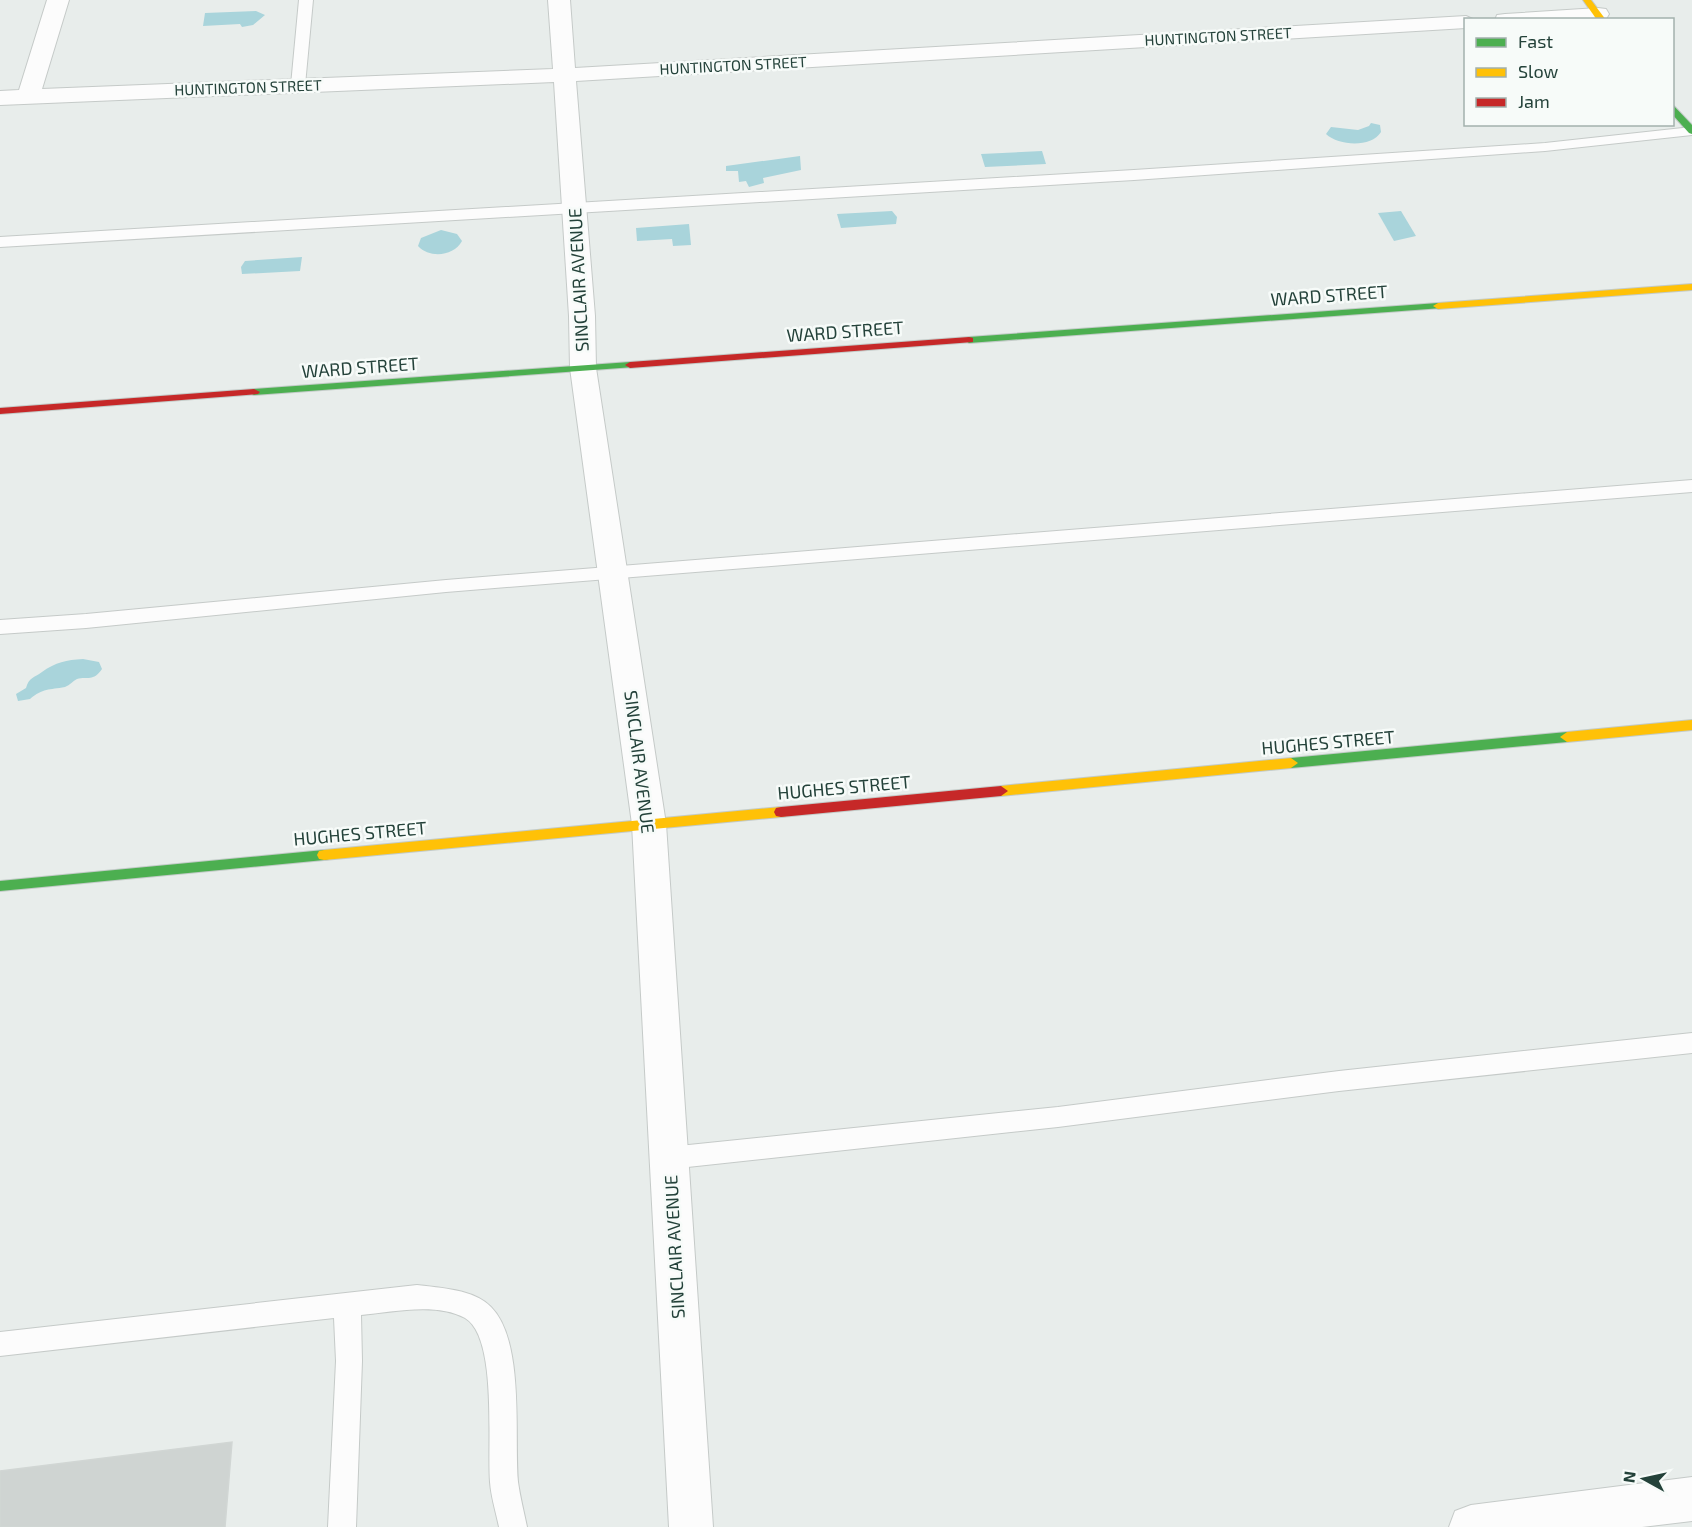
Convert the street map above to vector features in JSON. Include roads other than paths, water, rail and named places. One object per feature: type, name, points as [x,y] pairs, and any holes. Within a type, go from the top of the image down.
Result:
[{"type":"street","points":[[29,96],[58,0]]},
{"type":"street","name":"SINCLAIR AVENUE","points":[[559,0],[583,368],[649,824],[691,1527]]},
{"type":"street","points":[[1525,18],[1596,11]]},
{"type":"street","name":"HUNTINGTON STREET","points":[[0,98],[564,75],[1464,22]]},
{"type":"street","points":[[1681,111],[1692,131]]},
{"type":"street","name":"WARD STREET","points":[[0,411],[1692,287]]},
{"type":"street","name":"HUGHES STREET","points":[[0,886],[1692,725]]},
{"type":"street","points":[[1471,1527],[1692,1499]]},
{"type":"lane","points":[[298,85],[306,0]]},
{"type":"lane","points":[[0,242],[1545,147],[1692,131]]},
{"type":"lane","points":[[0,627],[86,621],[446,586],[1692,486]]},
{"type":"lane","points":[[669,1158],[1058,1117],[1339,1081],[1692,1043]]},
{"type":"lane","points":[[0,1344],[417,1298],[457,1304],[481,1314],[492,1328],[499,1361],[505,1484],[513,1527]]},
{"type":"lane","points":[[342,1527],[349,1361],[347,1307]]},
{"type":"water","points":[[256,11],[265,15],[253,25],[203,26],[205,13]]},
{"type":"water","points":[[1371,123],[1380,125],[1381,132],[1370,141],[1363,143],[1346,143],[1326,134],[1331,127],[1358,130]]},
{"type":"water","points":[[1042,151],[1046,164],[985,167],[981,154]]},
{"type":"water","points":[[800,156],[801,170],[763,178],[764,183],[749,187],[746,181],[739,182],[738,171],[726,171],[726,166]]},
{"type":"water","points":[[892,211],[897,217],[896,224],[841,228],[837,214]]},
{"type":"water","points":[[1401,211],[1416,236],[1394,241],[1378,213]]},
{"type":"water","points":[[689,224],[691,245],[673,246],[672,239],[637,241],[636,228]]},
{"type":"water","points":[[441,230],[457,234],[462,241],[453,250],[442,254],[429,253],[418,246],[421,238]]},
{"type":"water","points":[[302,257],[300,271],[242,274],[241,267],[245,261]]},
{"type":"water","points":[[83,659],[99,662],[102,669],[93,677],[77,679],[65,687],[46,690],[30,699],[18,701],[16,694],[26,688],[32,678],[57,664]]}]
